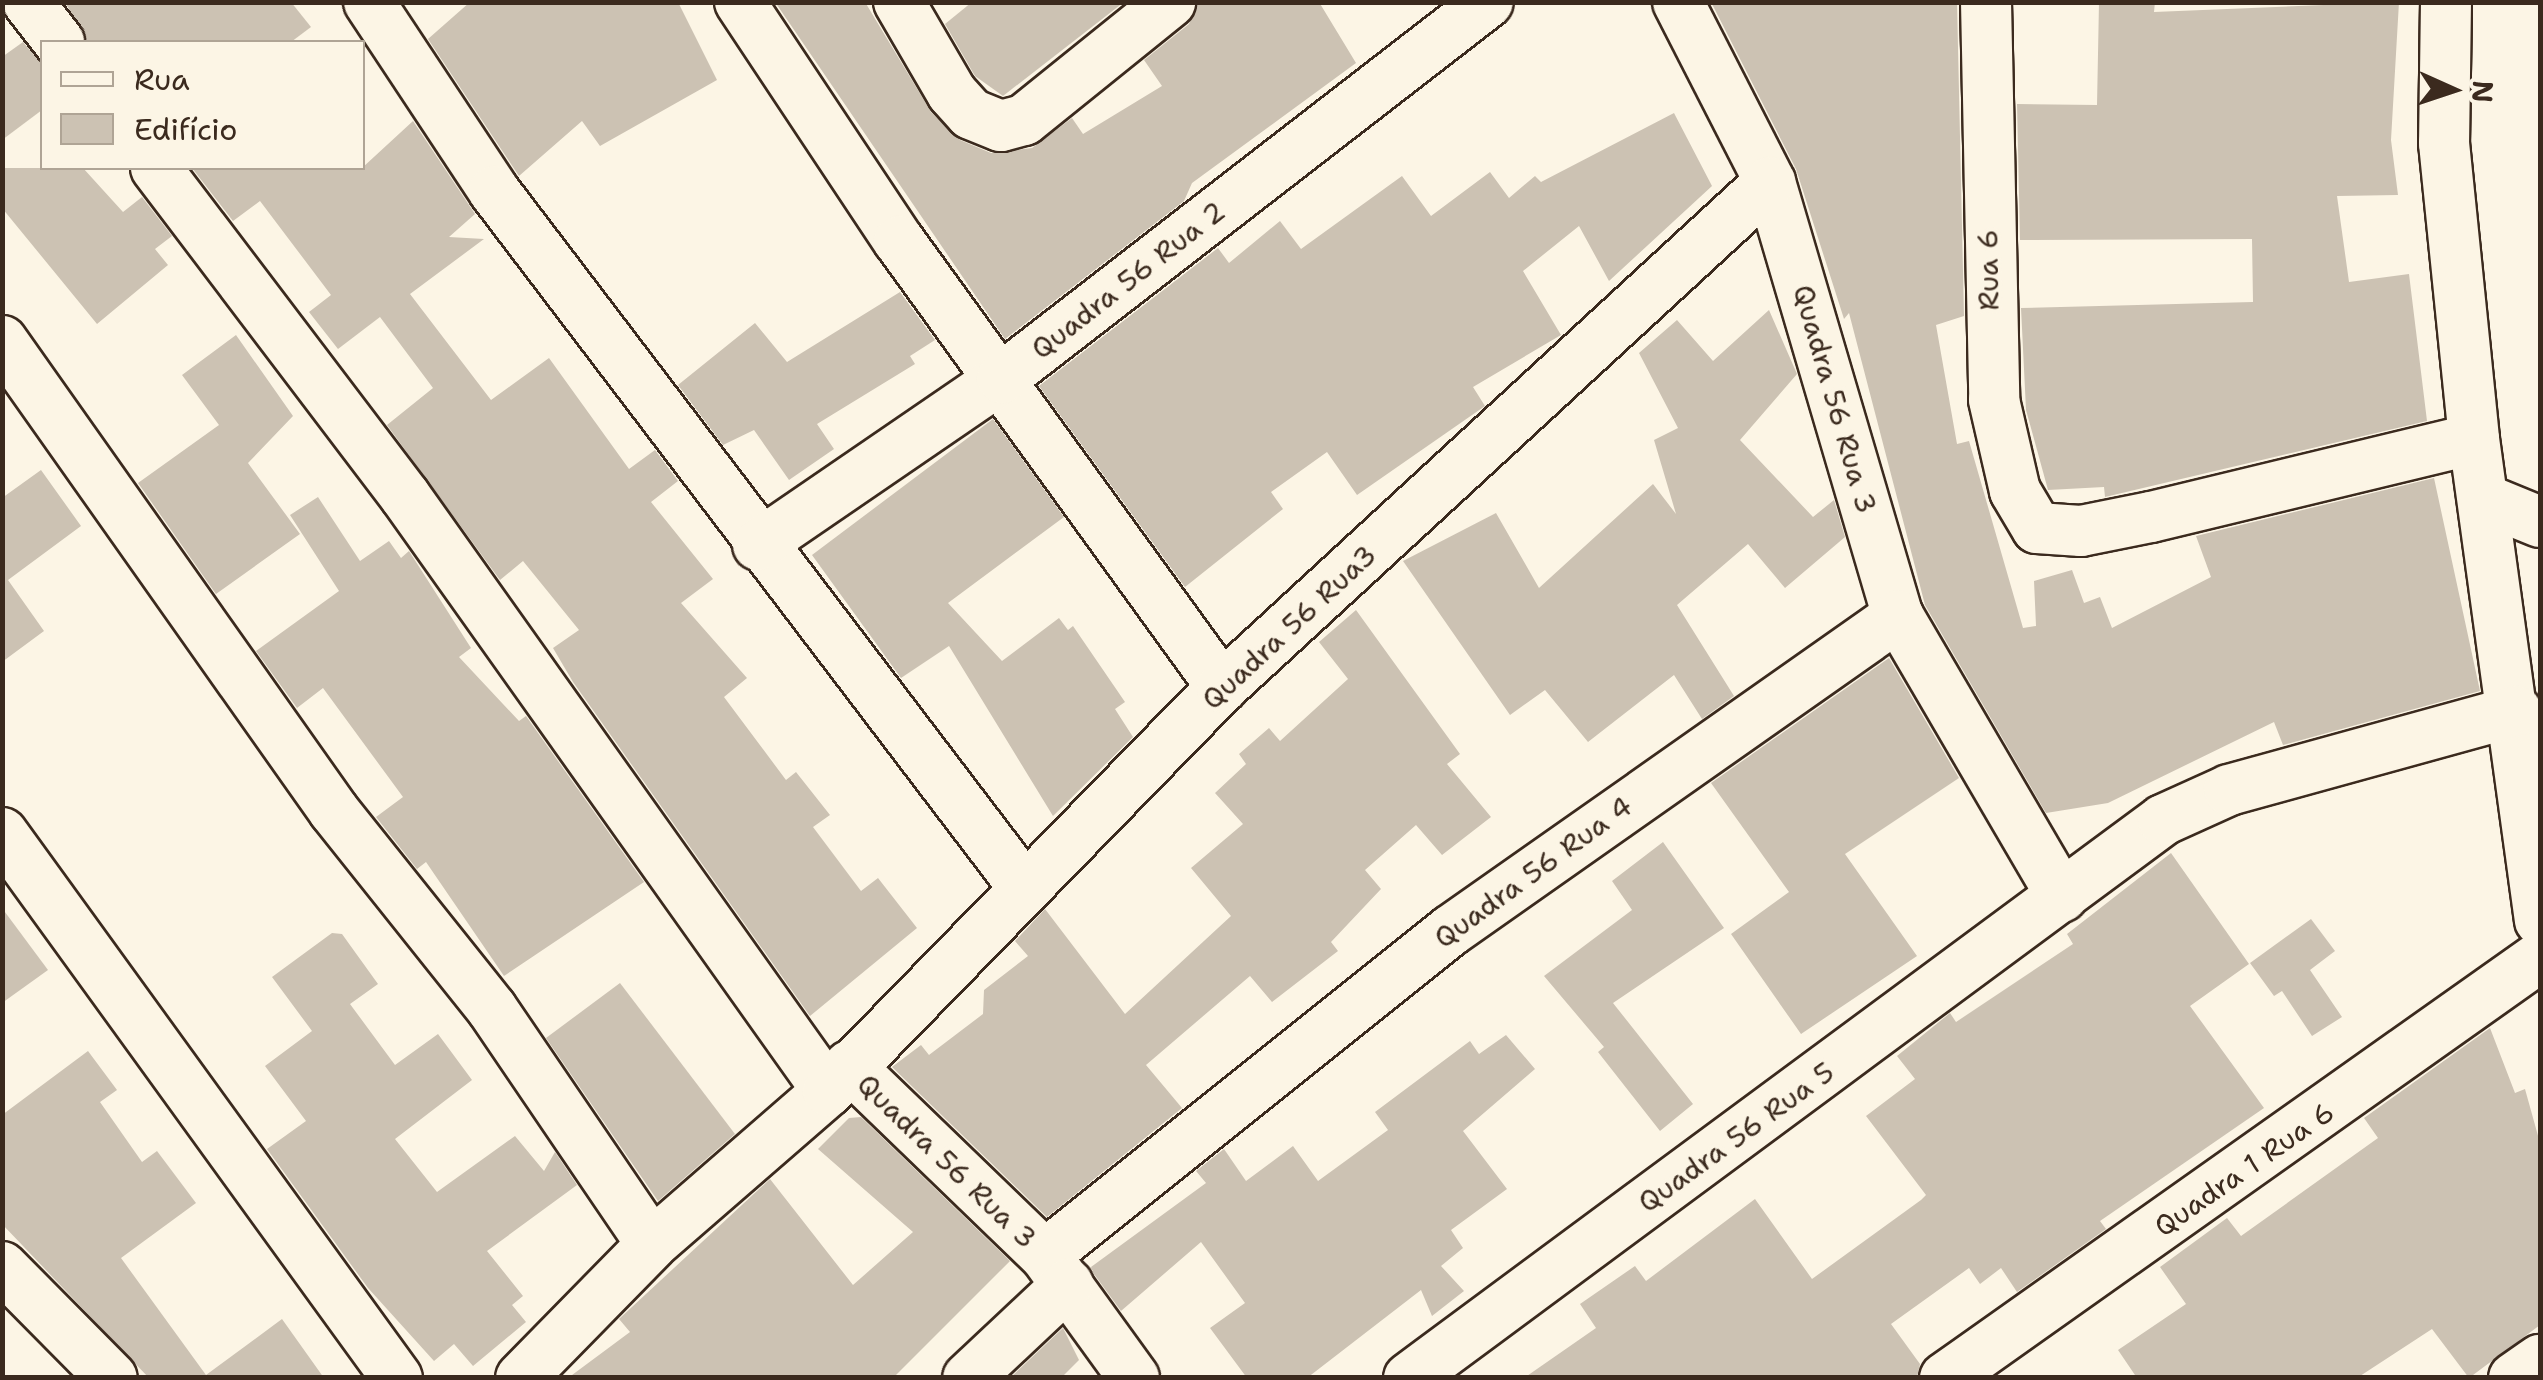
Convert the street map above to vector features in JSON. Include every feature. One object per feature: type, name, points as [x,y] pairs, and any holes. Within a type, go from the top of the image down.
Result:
[{"type":"street","points":[[28,2],[57,40]]},
{"type":"street","points":[[368,2],[494,191],[758,544],[1022,886]]},
{"type":"street","points":[[740,2],[1222,687]]},
{"type":"street","points":[[899,2],[952,93],[971,114],[1000,126],[1024,120],[1170,2]]},
{"type":"street","name":"Quadra 56 Rua 2","points":[[758,544],[1002,378],[1488,2]]},
{"type":"street","points":[[1678,2],[1770,182]]},
{"type":"street","name":"Rua 6","points":[[1986,2],[1994,400],[2014,491],[2037,528],[2081,531],[2150,518],[2474,440]]},
{"type":"street","points":[[2446,2],[2444,143],[2474,440],[2516,711],[2540,920]]},
{"type":"street","name":"Quadra 56 Rua 3","points":[[158,170],[839,1079],[1056,1270]]},
{"type":"street","name":"Quadra 56 Rua 3","points":[[1770,182],[1898,616]]},
{"type":"street","name":"Quadra 56 Rua3","points":[[521,1378],[652,1244],[839,1079],[1022,886],[1222,687],[1770,182]]},
{"type":"street","points":[[2,341],[334,812],[492,1009],[652,1244]]},
{"type":"street","points":[[2486,500],[2540,522]]},
{"type":"street","points":[[1898,616],[2062,897]]},
{"type":"street","name":"Quadra 56 Rua 4","points":[[968,1378],[1056,1270],[1450,931],[1898,616]]},
{"type":"street","name":"Quadra 56 Rua 5","points":[[1409,1378],[2062,897],[2130,841],[2229,790],[2516,711]]},
{"type":"street","points":[[2,833],[397,1378]]},
{"type":"street","name":"Quadra 1 Rua 6","points":[[1945,1378],[2540,957]]},
{"type":"street","points":[[2,1267],[112,1378]]},
{"type":"street","points":[[1056,1270],[1134,1378]]},
{"type":"street","points":[[2514,1378],[2540,1360]]},
{"type":"building","points":[[65,2],[291,2],[311,27],[294,40],[86,40]]},
{"type":"building","points":[[470,2],[678,2],[717,80],[600,146],[582,121],[519,176],[428,39]]},
{"type":"building","points":[[775,2],[865,2],[931,112],[960,140],[991,153],[1032,148],[1072,118],[1083,134],[1162,86],[1144,60],[1189,24],[1198,2],[1319,2],[1356,63],[1192,183],[1184,201],[1005,339]]},
{"type":"building","points":[[972,2],[1124,2],[1003,96],[975,76],[945,24]]},
{"type":"building","points":[[1711,2],[1957,2],[1964,316],[1936,325],[1957,444],[1969,441],[2023,628],[2036,626],[2034,581],[2072,570],[2084,603],[2100,597],[2112,628],[2211,577],[2196,536],[2434,478],[2480,691],[2283,745],[2274,722],[2108,803],[2046,813],[1925,605],[1849,313],[1844,319],[1796,169]]},
{"type":"building","points":[[2099,2],[2155,2],[2154,12],[2399,2],[2391,140],[2398,195],[2337,196],[2349,282],[2409,274],[2427,421],[2105,497],[2104,487],[2048,490],[2026,410],[2021,308],[2253,302],[2252,239],[2020,240],[2017,104],[2097,105]]},
{"type":"building","points":[[23,42],[40,62],[40,112],[2,140],[2,57]]},
{"type":"building","points":[[1674,113],[1712,186],[1609,281],[1579,226],[1523,271],[1561,335],[1473,387],[1485,406],[1357,495],[1327,452],[1271,492],[1283,509],[1185,587],[1039,386],[1218,248],[1229,263],[1280,221],[1301,249],[1402,176],[1431,216],[1490,172],[1509,198],[1535,176],[1541,182]]},
{"type":"building","points":[[413,121],[475,214],[449,237],[484,239],[410,294],[491,400],[549,358],[629,469],[655,450],[678,481],[651,502],[713,579],[681,603],[747,678],[724,697],[786,780],[796,772],[830,815],[813,827],[861,891],[878,878],[917,928],[810,1016],[573,682],[553,648],[579,630],[523,561],[500,580],[387,425],[433,388],[380,317],[338,349],[309,312],[331,295],[260,201],[233,221],[194,170],[365,170],[365,165]]},
{"type":"building","points":[[2,168],[85,170],[123,212],[142,197],[172,236],[155,249],[168,265],[97,324],[2,208]]},
{"type":"building","points":[[900,292],[935,340],[910,356],[915,364],[817,424],[834,449],[789,480],[754,430],[723,445],[678,385],[755,323],[787,362]]},
{"type":"building","points":[[1769,310],[1797,374],[1740,440],[1813,517],[1834,500],[1845,537],[1785,588],[1748,544],[1677,605],[1734,696],[1702,719],[1674,675],[1588,742],[1545,690],[1510,715],[1403,561],[1496,513],[1539,588],[1653,484],[1676,514],[1654,440],[1678,428],[1639,353],[1677,320],[1713,361]]},
{"type":"building","points":[[236,335],[293,416],[248,463],[300,534],[216,594],[138,483],[219,425],[182,375]]},
{"type":"building","points":[[993,419],[1064,517],[948,603],[1002,661],[1059,618],[1068,630],[1073,626],[1125,702],[1115,709],[1133,737],[1053,816],[949,646],[901,678],[812,555]]},
{"type":"building","points":[[41,470],[81,526],[8,580],[44,631],[2,662],[2,498]]},
{"type":"building","points":[[318,497],[360,561],[389,541],[401,558],[409,551],[471,648],[459,657],[519,721],[526,716],[644,882],[504,976],[426,862],[417,869],[376,817],[403,797],[323,688],[297,708],[256,651],[339,591],[290,515]]},
{"type":"building","points":[[1356,610],[1460,754],[1447,764],[1491,817],[1442,855],[1416,825],[1365,870],[1381,889],[1331,942],[1338,951],[1272,1002],[1250,976],[1146,1065],[1182,1108],[1047,1217],[892,1067],[921,1045],[929,1055],[983,1014],[984,990],[1028,956],[1015,941],[1045,909],[1125,1014],[1231,916],[1191,868],[1243,824],[1215,793],[1246,764],[1239,754],[1269,728],[1280,741],[1348,679],[1319,642]]},
{"type":"building","points":[[1889,658],[1959,778],[1845,854],[1917,956],[1801,1034],[1731,934],[1789,892],[1711,783]]},
{"type":"building","points":[[1663,842],[1724,928],[1613,1003],[1693,1104],[1660,1131],[1598,1052],[1604,1047],[1544,976],[1632,910],[1612,881]]},
{"type":"building","points":[[2171,853],[2249,964],[2190,1006],[2264,1108],[2100,1221],[2106,1229],[2017,1292],[2001,1268],[1980,1284],[1969,1268],[1891,1324],[1920,1364],[1917,1378],[1524,1378],[1596,1328],[1580,1304],[1635,1266],[1646,1281],[1755,1199],[1812,1279],[1921,1200],[1926,1195],[1866,1116],[1915,1079],[1897,1056],[1950,1013],[1956,1022],[2073,944],[2067,934]]},
{"type":"building","points":[[2,908],[48,970],[2,1003]]},
{"type":"building","points":[[2311,919],[2335,951],[2310,970],[2342,1017],[2312,1036],[2282,991],[2274,996],[2250,963]]},
{"type":"building","points":[[332,933],[342,934],[378,984],[350,1004],[395,1065],[438,1034],[472,1080],[395,1139],[437,1192],[515,1136],[544,1171],[555,1152],[577,1185],[487,1251],[523,1296],[512,1305],[526,1322],[473,1366],[454,1344],[434,1361],[368,1288],[267,1149],[306,1121],[265,1066],[312,1031],[272,977]]},
{"type":"building","points":[[620,983],[735,1134],[658,1201],[546,1038]]},
{"type":"building","points":[[2490,1028],[2515,1093],[2525,1089],[2540,1143],[2540,1325],[2469,1378],[2432,1329],[2357,1378],[2137,1378],[2118,1350],[2186,1304],[2160,1267],[2227,1218],[2241,1236],[2378,1138],[2364,1118]]},
{"type":"building","points":[[1506,1035],[1535,1069],[1463,1131],[1507,1189],[1451,1230],[1463,1248],[1441,1266],[1464,1291],[1432,1316],[1421,1290],[1307,1378],[1247,1378],[1210,1328],[1245,1303],[1201,1242],[1121,1311],[1094,1274],[1091,1267],[1206,1183],[1196,1171],[1224,1149],[1246,1181],[1293,1146],[1318,1181],[1388,1130],[1375,1112],[1470,1041],[1479,1054]]},
{"type":"building","points":[[88,1051],[117,1090],[100,1102],[142,1162],[157,1151],[196,1203],[121,1258],[206,1375],[282,1319],[324,1378],[149,1378],[2,1224],[2,1115]]},
{"type":"building","points":[[861,1117],[1010,1261],[893,1378],[568,1378],[630,1332],[619,1319],[770,1179],[853,1285],[913,1232],[818,1149],[849,1118]]},
{"type":"building","points":[[1063,1328],[1079,1360],[1061,1378],[1010,1378]]}]
